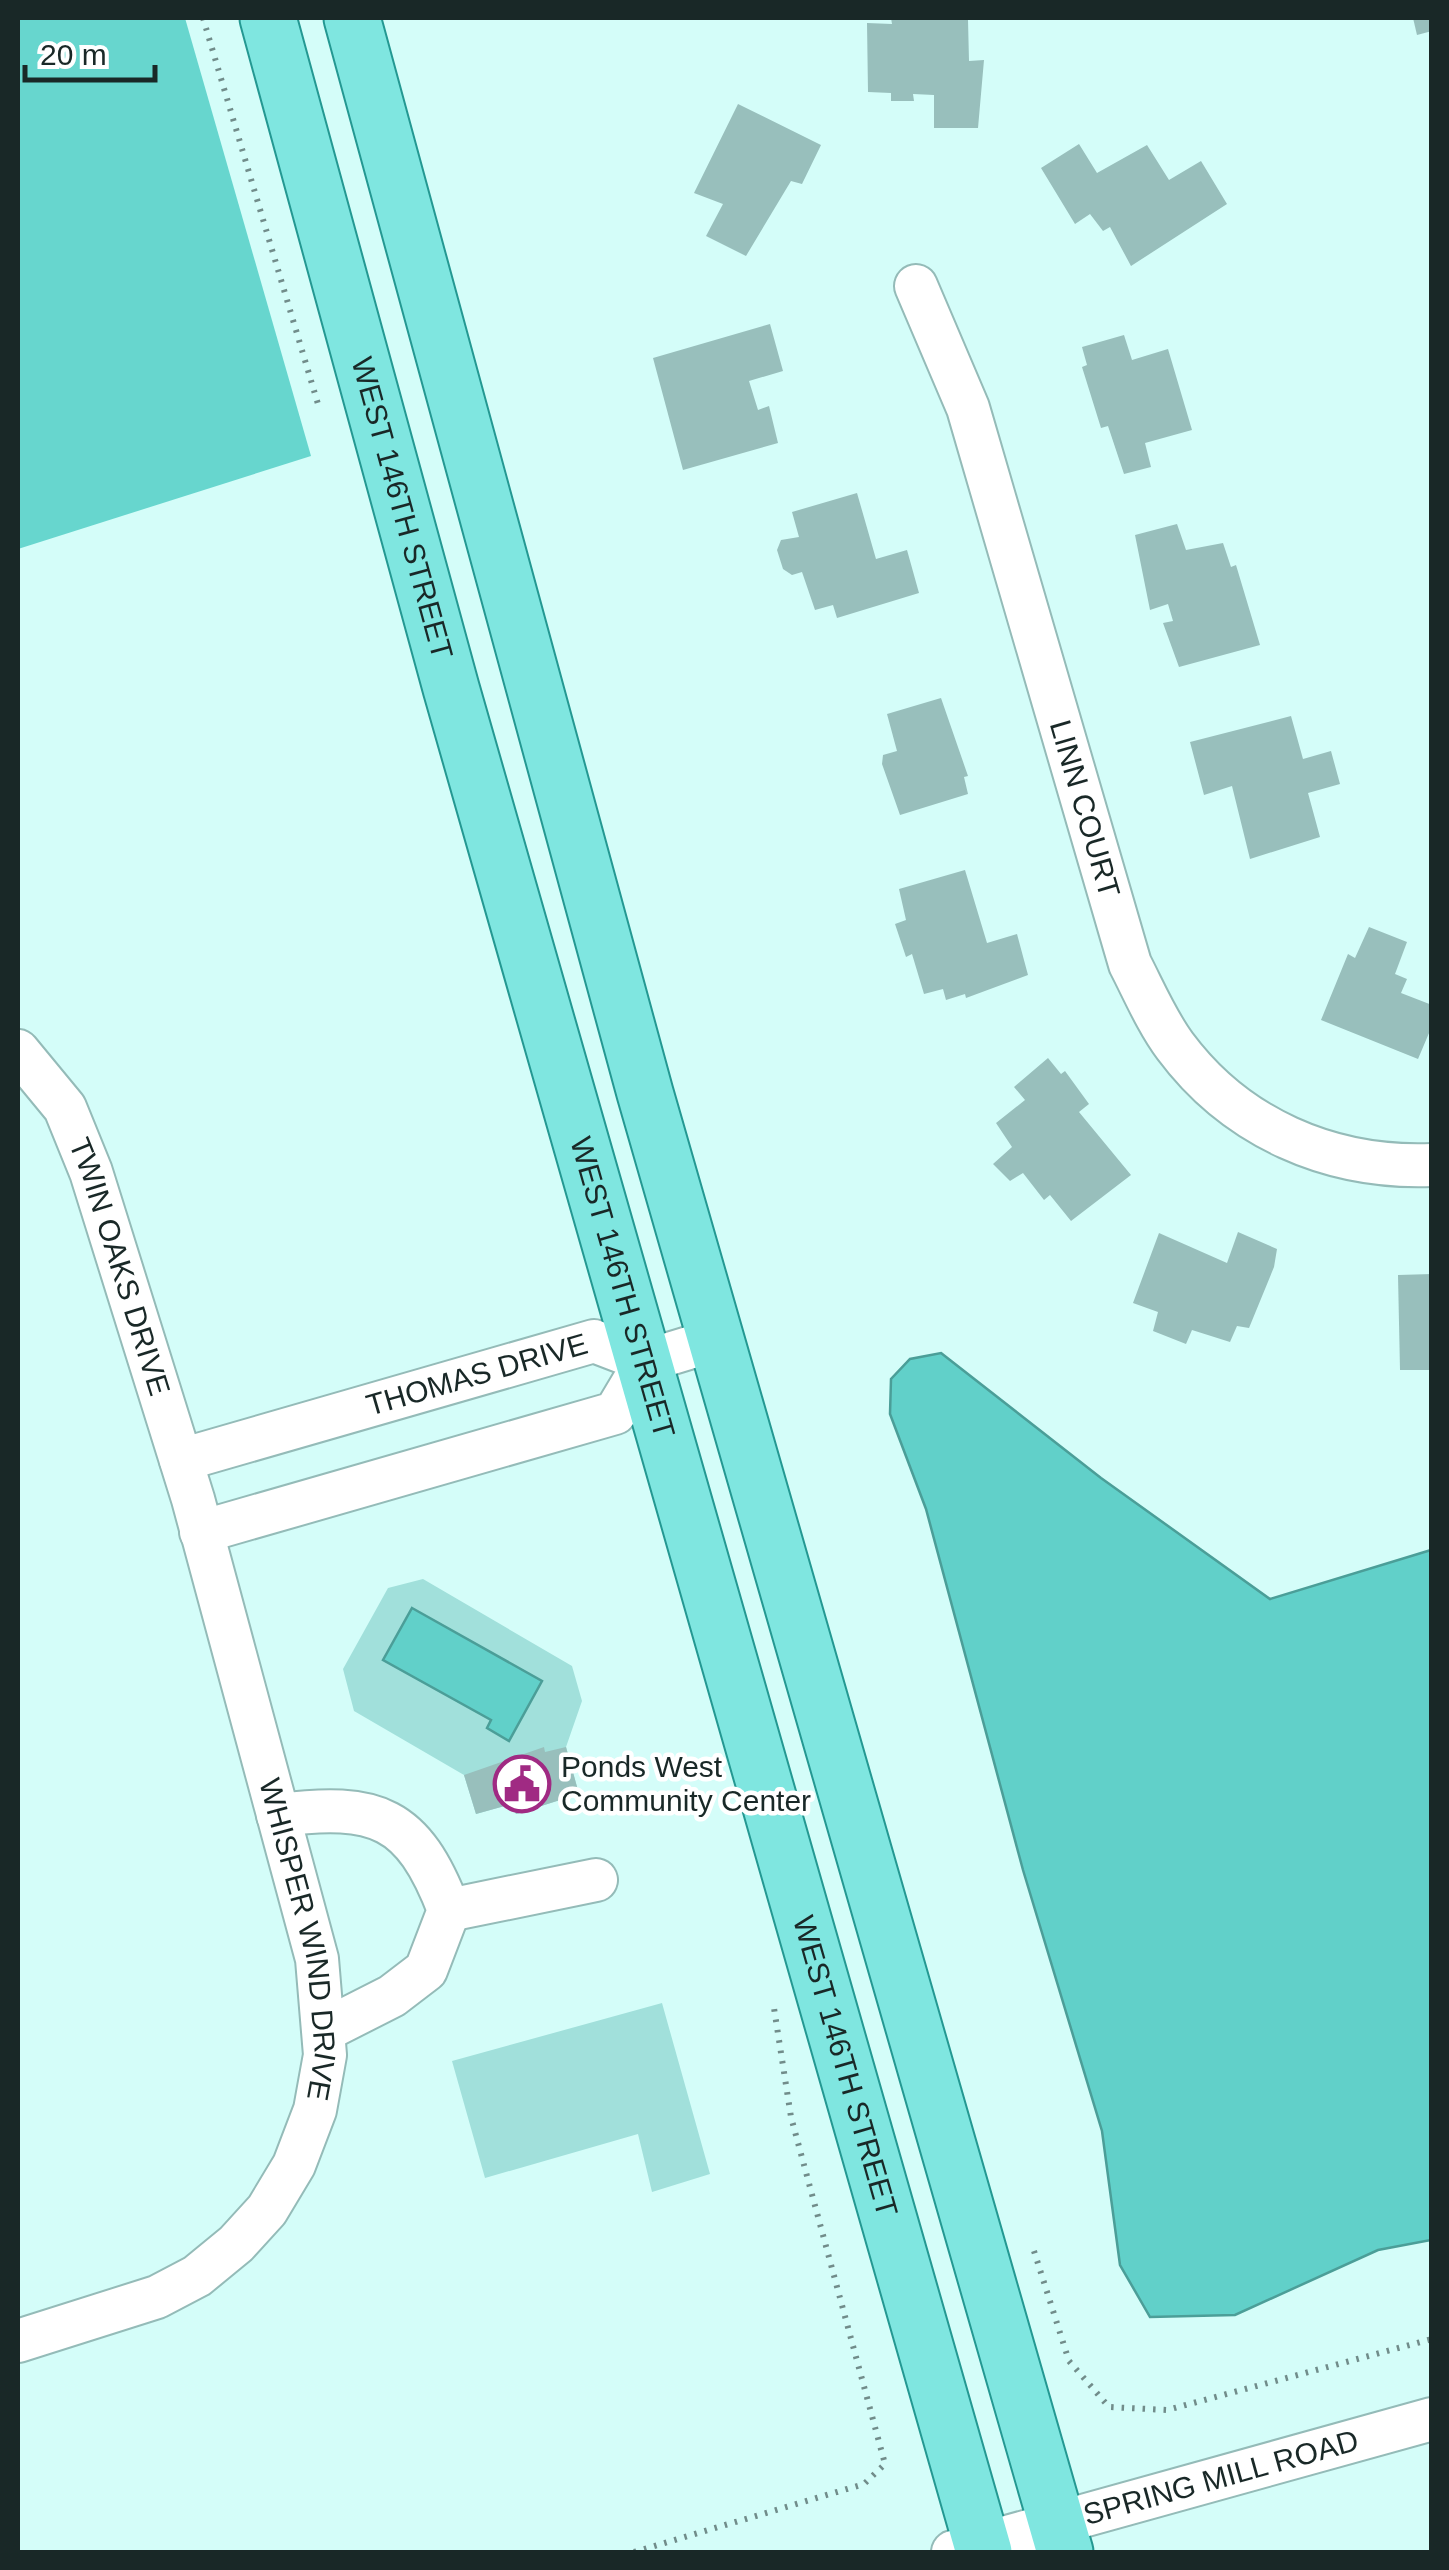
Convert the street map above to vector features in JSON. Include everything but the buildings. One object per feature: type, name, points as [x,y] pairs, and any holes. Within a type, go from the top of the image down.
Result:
[{"type":"main road","name":"WEST 146TH STREET","points":[[268,18],[451,688],[646,1361],[973,2550]]},
{"type":"main road","points":[[352,18],[645,1093],[1061,2538]]},
{"type":"main road","points":[[361,356],[440,333]]},
{"type":"street","name":"LINN COURT","points":[[916,286],[968,408],[1130,964],[1173,1044],[1209,1086],[1245,1116],[1286,1139],[1333,1156],[1432,1166]]},
{"type":"street","name":"TWIN OAKS DRIVE","points":[[18,1052],[65,1108],[91,1172],[192,1497]]},
{"type":"street","points":[[646,1361],[718,1339]]},
{"type":"street","name":"THOMAS DRIVE","points":[[594,1341],[646,1361],[615,1412],[192,1497],[594,1341]]},
{"type":"street","name":"WHISPER WIND DRIVE","points":[[18,2341],[157,2297],[196,2276],[236,2244],[267,2210],[294,2165],[316,2110],[326,2055],[317,1959],[192,1497]]},
{"type":"street","points":[[278,1815],[355,1813],[406,1830],[434,1871],[449,1910],[426,1970],[392,1996],[324,2030]]},
{"type":"street","points":[[449,1910],[596,1880]]},
{"type":"street","name":"SPRING MILL ROAD","points":[[973,2550],[1061,2538],[1432,2419]]},
{"type":"path","points":[[634,2552],[864,2484],[884,2464],[791,2116],[773,2002]]},
{"type":"path","points":[[1109,2408],[1167,2410],[1432,2339]]},
{"type":"shaded area","points":[[18,18],[185,18],[311,456],[18,549]]},
{"type":"shaded area","points":[[941,1353],[1101,1478],[1270,1599],[1431,1550],[1431,2240],[1378,2250],[1235,2315],[1150,2317],[1120,2265],[1102,2131],[1023,1870],[926,1509],[890,1414],[891,1379],[910,1359]]},
{"type":"shaded area","points":[[423,1579],[572,1666],[582,1701],[566,1747],[579,1794],[516,1814],[512,1804],[476,1814],[464,1775],[354,1711],[343,1669],[388,1588]]},
{"type":"shaded area","points":[[412,1608],[542,1681],[509,1741],[487,1728],[491,1720],[383,1660]]},
{"type":"shaded area","points":[[662,2003],[710,2174],[652,2192],[638,2134],[485,2178],[452,2061]]},
{"type":"place","name":"Ponds West Community Center","points":[[522,1784]]}]
